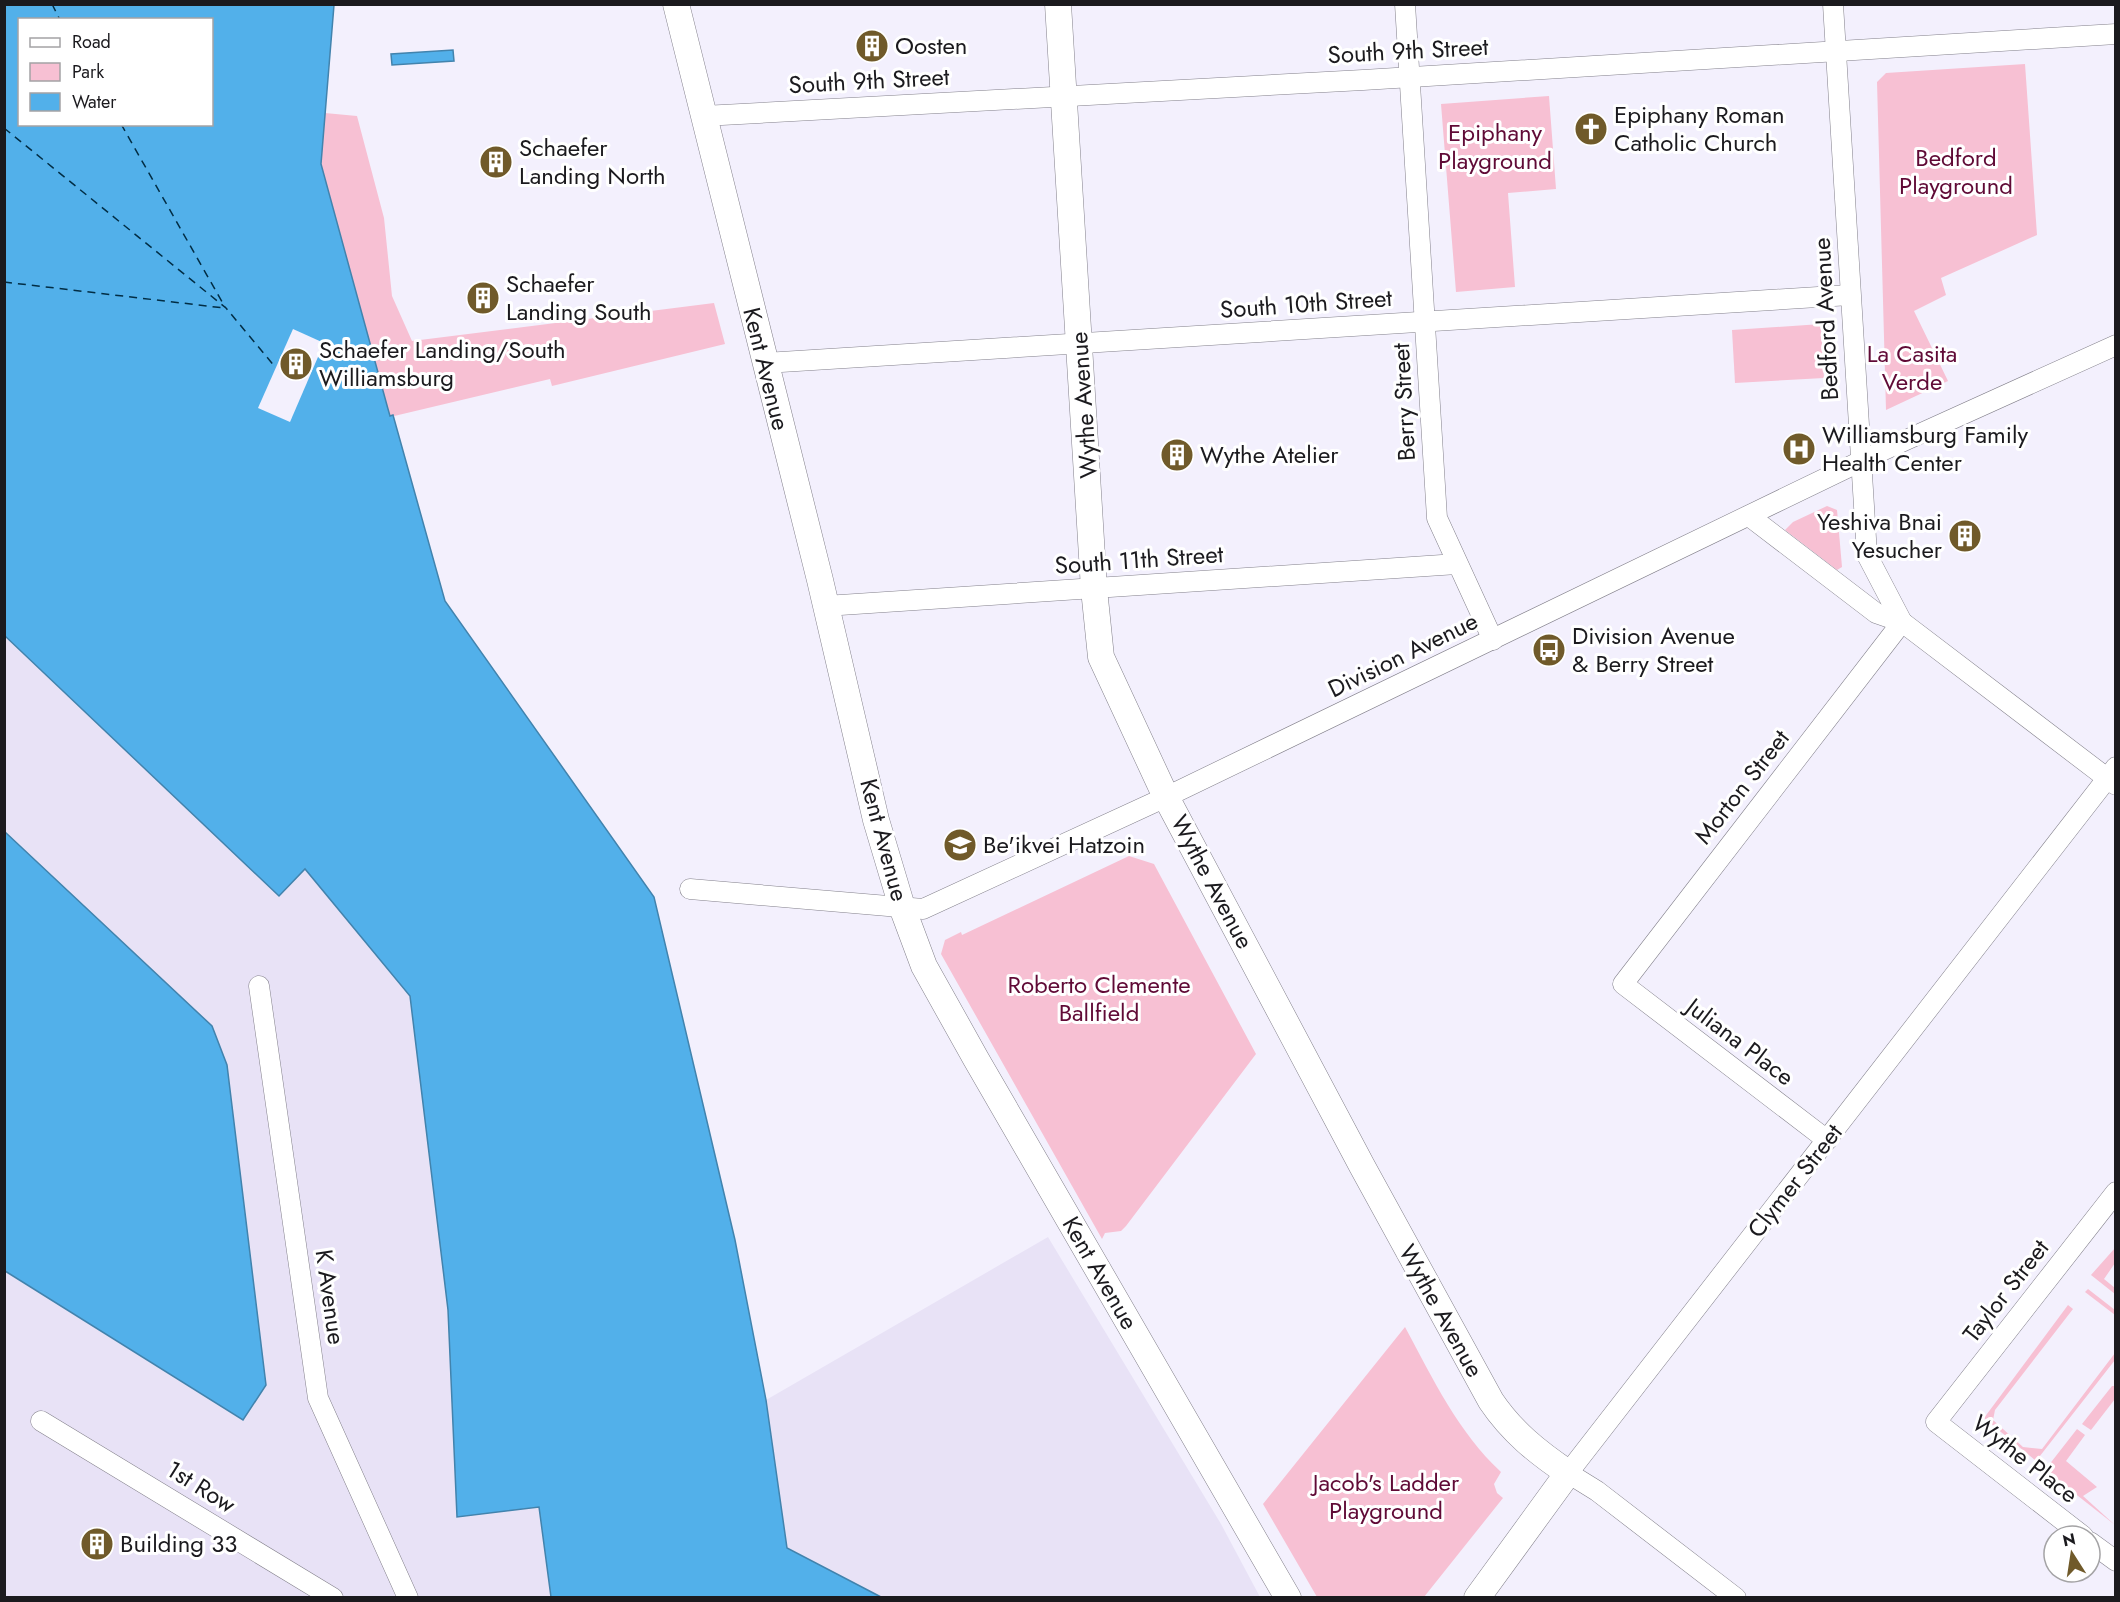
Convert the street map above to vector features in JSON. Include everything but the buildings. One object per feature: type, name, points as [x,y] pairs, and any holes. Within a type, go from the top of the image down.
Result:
[{"type":"main road","name":"Kent Avenue","points":[[676,4],[876,820],[902,907],[924,966],[1288,1598]]},
{"type":"main road","name":"Wythe Avenue","points":[[1058,4],[1095,589],[1103,662],[1166,797],[1367,1176],[1491,1401],[1505,1422],[1533,1450],[1568,1473]]},
{"type":"main road","name":"Clymer Street","points":[[1477,1598],[1568,1473]]},
{"type":"street","name":"Berry Street","points":[[1405,4],[1437,518],[1456,564],[1493,640]]},
{"type":"street","name":"Bedford Avenue","points":[[1833,4],[1867,555],[1902,622]]},
{"type":"street","name":"South 9th Street","points":[[703,116],[1065,97],[2115,34]]},
{"type":"street","name":"South 10th Street","points":[[765,363],[1850,296]]},
{"type":"street","name":"Division Avenue","points":[[690,889],[923,909],[1166,797],[1861,461],[2115,345]]},
{"type":"street","name":"Bedford Avenue","points":[[1749,516],[1876,613],[1902,622],[2112,777]]},
{"type":"street","name":"South 11th Street","points":[[825,606],[1456,564]]},
{"type":"street","name":"Morton Street","points":[[1623,984],[1902,622]]},
{"type":"street","name":"Clymer Street","points":[[1568,1473],[2112,777]]},
{"type":"street","name":"Juliana Place","points":[[1623,984],[1827,1140]]},
{"type":"street","name":"K Avenue","points":[[259,986],[318,1398],[408,1598]]},
{"type":"street","name":"Taylor Street","points":[[1936,1422],[2115,1192]]},
{"type":"street","name":"1st Row","points":[[41,1421],[333,1598]]},
{"type":"street","name":"Wythe Place","points":[[1936,1422],[2068,1524]]},
{"type":"street","name":"Wythe Avenue","points":[[1568,1473],[1597,1491],[1736,1598]]},
{"type":"street","points":[[2102,1551],[2115,1561]]},
{"type":"shaded area","points":[[4,636],[279,896],[305,869],[410,996],[448,1310],[457,1517],[539,1507],[551,1597],[5,1597],[5,1271],[243,1420],[266,1385],[212,1026],[5,831]]},
{"type":"shaded area","points":[[1048,1237],[1221,1524],[1260,1597],[881,1597],[787,1548],[766,1400]]},
{"type":"green space","name":"Bedford Playground","points":[[2025,64],[2037,235],[1941,278],[1946,295],[1914,311],[1948,381],[1886,410],[1877,82],[1886,73]]},
{"type":"green space","name":"Epiphany Playground","points":[[1549,96],[1556,189],[1508,193],[1515,287],[1456,292],[1441,104]]},
{"type":"green space","points":[[325,113],[357,116],[384,218],[392,296],[412,341],[714,303],[725,344],[552,386],[550,379],[390,417],[321,164]]},
{"type":"green space","points":[[1821,324],[1824,378],[1735,383],[1732,330]]},
{"type":"green space","points":[[1827,506],[1837,510],[1842,567],[1837,570],[1785,530],[1793,522]]},
{"type":"green space","name":"Roberto Clemente Ballfield","points":[[1129,856],[1154,864],[1256,1054],[1126,1226],[1121,1231],[1105,1233],[1102,1239],[941,954],[945,940],[961,932],[962,935]]},
{"type":"green space","points":[[2115,1248],[2115,1263],[2104,1279],[2115,1288],[2115,1294],[2091,1275]]},
{"type":"green space","points":[[2088,1289],[2115,1310],[2115,1315],[2085,1292]]},
{"type":"green space","points":[[2068,1305],[2073,1309],[1995,1410],[1993,1420],[2023,1447],[2042,1449],[2115,1353],[2115,1360],[2036,1461],[1984,1418]]},
{"type":"green space","name":"Jacob's Ladder Playground","points":[[1405,1327],[1459,1422],[1501,1472],[1494,1484],[1497,1493],[1503,1498],[1424,1597],[1317,1597],[1263,1504]]},
{"type":"green space","points":[[2112,1386],[2115,1386],[2115,1399],[2091,1430],[2082,1424]]},
{"type":"green space","points":[[2077,1429],[2085,1435],[2066,1461],[2097,1487],[2083,1496],[2115,1525],[2045,1470]]},
{"type":"water","points":[[4,5],[334,5],[321,164],[388,409],[390,416],[393,415],[445,601],[654,897],[735,1240],[766,1400],[787,1548],[881,1597],[551,1597],[539,1507],[457,1517],[448,1310],[410,996],[305,869],[279,896],[5,636]]},
{"type":"water","points":[[453,50],[454,61],[392,65],[391,54]]},
{"type":"water","points":[[4,831],[212,1026],[227,1065],[266,1385],[243,1420],[5,1271]]},
{"type":"pier","name":"Schaefer Landing/South Williamsburg","points":[[293,329],[324,343],[290,422],[258,408]]},
{"type":"ferry route","points":[[52,4],[59,18]]},
{"type":"ferry route","points":[[122,126],[225,307]]},
{"type":"ferry route","points":[[4,128],[226,308],[276,368]]},
{"type":"ferry route","points":[[4,282],[224,308]]},
{"type":"place","name":"Oosten","points":[[872,46]]},
{"type":"place","name":"Epiphany Roman Catholic Church","points":[[1591,129]]},
{"type":"place","name":"Schaefer Landing North","points":[[496,162]]},
{"type":"place","name":"Schaefer Landing South","points":[[483,298]]},
{"type":"place","name":"Schaefer Landing/South Williamsburg","points":[[296,364]]},
{"type":"place","name":"Williamsburg Family Health Center","points":[[1799,449]]},
{"type":"place","name":"Wythe Atelier","points":[[1177,455]]},
{"type":"place","name":"Yeshiva Bnai Yesucher","points":[[1965,536]]},
{"type":"place","name":"Division Avenue & Berry Street","points":[[1549,650]]},
{"type":"place","name":"Be'ikvei Hatzoin","points":[[960,845]]},
{"type":"place","name":"Building 33","points":[[97,1544]]},
{"type":"park label","name":"La Casita Verde","points":[[1912,368]]}]
